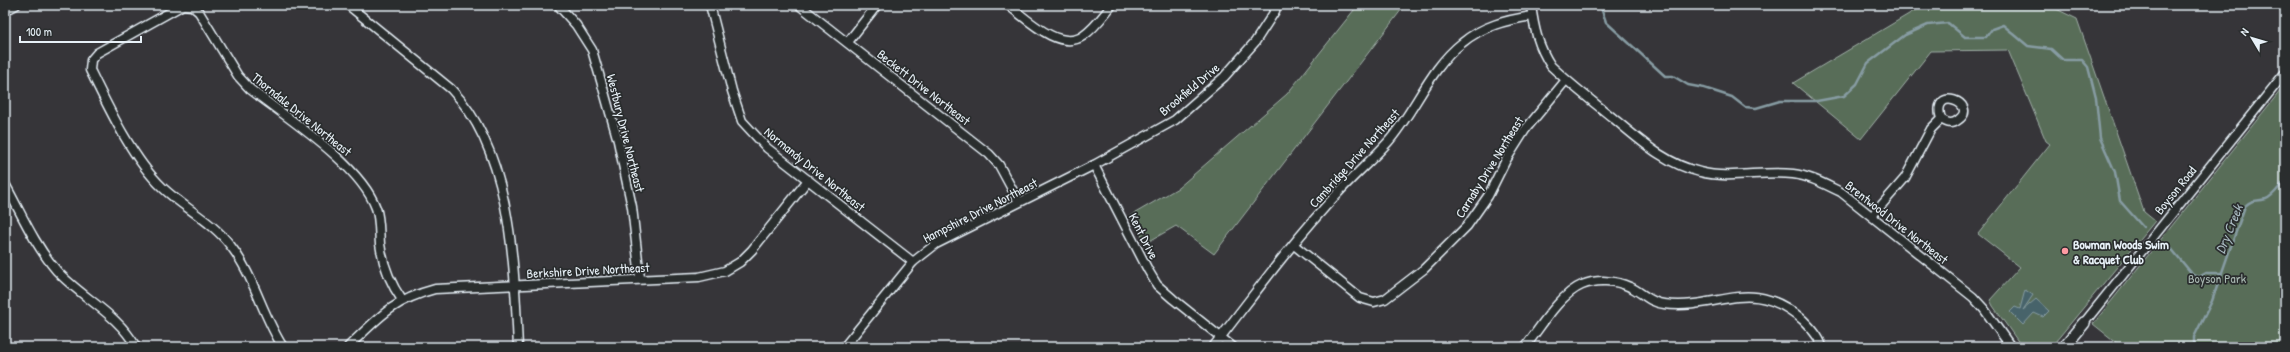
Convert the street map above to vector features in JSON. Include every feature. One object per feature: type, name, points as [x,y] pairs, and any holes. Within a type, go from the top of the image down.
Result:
[{"type":"main road","points":[[2064,347],[2084,323]]},
{"type":"street","points":[[5,11],[16,5]]},
{"type":"street","name":"Thorndale Drive Northeast","points":[[283,347],[272,330],[238,256],[217,232],[177,201],[148,172],[138,158],[90,70],[91,60],[97,53],[183,5],[192,6],[199,12],[238,76],[250,89],[343,162],[362,183],[376,208],[383,261],[388,276],[402,300]]},
{"type":"street","points":[[348,5],[451,89],[474,116],[491,155],[512,242],[518,347]]},
{"type":"street","name":"Westbury Drive Northeast","points":[[558,5],[576,25],[592,50],[618,141],[632,207],[640,278]]},
{"type":"street","name":"Normandy Drive Northeast","points":[[710,5],[732,91],[742,121],[767,148],[913,262]]},
{"type":"street","name":"Beckett Drive Northeast","points":[[799,5],[990,154],[999,165],[1019,202]]},
{"type":"street","points":[[848,42],[877,5]]},
{"type":"street","points":[[1008,5],[1043,33],[1067,41],[1082,37],[1097,24],[1112,5]]},
{"type":"street","name":"Brookfield Drive","points":[[1094,165],[1175,120],[1224,77],[1255,42],[1275,11],[1276,5]]},
{"type":"street","name":"Brentwood Drive Northeast","points":[[1531,5],[1536,37],[1542,53],[1550,66],[1653,150],[1673,163],[1700,172],[1735,176],[1764,173],[1794,174],[1841,192],[1973,297],[1984,309],[2012,347]]},
{"type":"street","name":"Cambridge Drive Northeast","points":[[1213,347],[1294,245],[1337,194],[1388,142],[1409,115],[1443,62],[1462,42],[1486,28],[1511,20],[1532,16]]},
{"type":"street","name":"Boyson Road","points":[[2084,323],[2285,73]]},
{"type":"street","name":"Carnaby Drive Northeast","points":[[1294,245],[1360,298],[1374,302],[1386,299],[1429,265],[1467,226],[1488,196],[1506,160],[1525,130],[1566,80]]},
{"type":"street","points":[[1872,216],[1905,178],[1931,129],[1941,119]]},
{"type":"street","name":"Hampshire Drive Northeast","points":[[844,347],[913,262],[936,244],[1094,165]]},
{"type":"street","name":"Kent Drive","points":[[1094,165],[1157,285],[1234,347]]},
{"type":"street","name":"Berkshire Drive Northeast","points":[[348,347],[390,308],[402,300],[435,289],[640,278],[700,277],[725,271],[752,250],[808,180]]},
{"type":"street","points":[[5,184],[37,241],[56,270],[70,284],[108,313],[122,327],[136,347]]},
{"type":"street","points":[[1525,347],[1571,292],[1582,285],[1598,281],[1614,282],[1630,287],[1652,301],[1664,304],[1679,305],[1751,296],[1774,300],[1790,309],[1810,326],[1822,347]]},
{"type":"green space","points":[[1358,5],[1405,5],[1214,254],[1176,226],[1146,243],[1130,216],[1178,188],[1287,94]]},
{"type":"green space","points":[[1924,5],[2048,5],[2077,19],[2144,212],[2155,221],[2051,347],[2022,347],[1993,306],[1990,300],[2020,267],[1978,234],[2050,144],[2046,141],[2008,50],[1931,51],[1861,139],[1793,83]]},
{"type":"green space","name":"Boyson Park","points":[[2285,85],[2285,347],[2122,347],[2093,324]]},
{"type":"water","points":[[2025,290],[2033,295],[2023,310],[2036,299],[2049,311],[2043,317],[2034,313],[2023,325],[2010,312],[2015,307],[2020,309]]},
{"type":"waterway","points":[[1600,5],[1606,22],[1665,76],[1673,76],[1688,85],[1704,88],[1732,97],[1745,107],[1756,108],[1780,101],[1817,101],[1844,96],[1857,84],[1868,63],[1905,35],[1928,25],[1948,23],[1965,37],[1986,37],[1992,29],[2003,25],[2028,46],[2051,49],[2063,60],[2082,60],[2088,67],[2096,98],[2100,138],[2115,172],[2120,201],[2143,227]]},
{"type":"waterway","name":"Dry Creek","points":[[2194,347],[2194,337],[2212,301],[2245,206],[2253,201],[2269,198],[2285,181]]},
{"type":"waterway","points":[[2170,247],[2193,275],[2199,277],[2206,273],[2222,273]]},
{"type":"place","name":"Bowman Woods Swim & Racquet Club","points":[[2065,251]]}]
